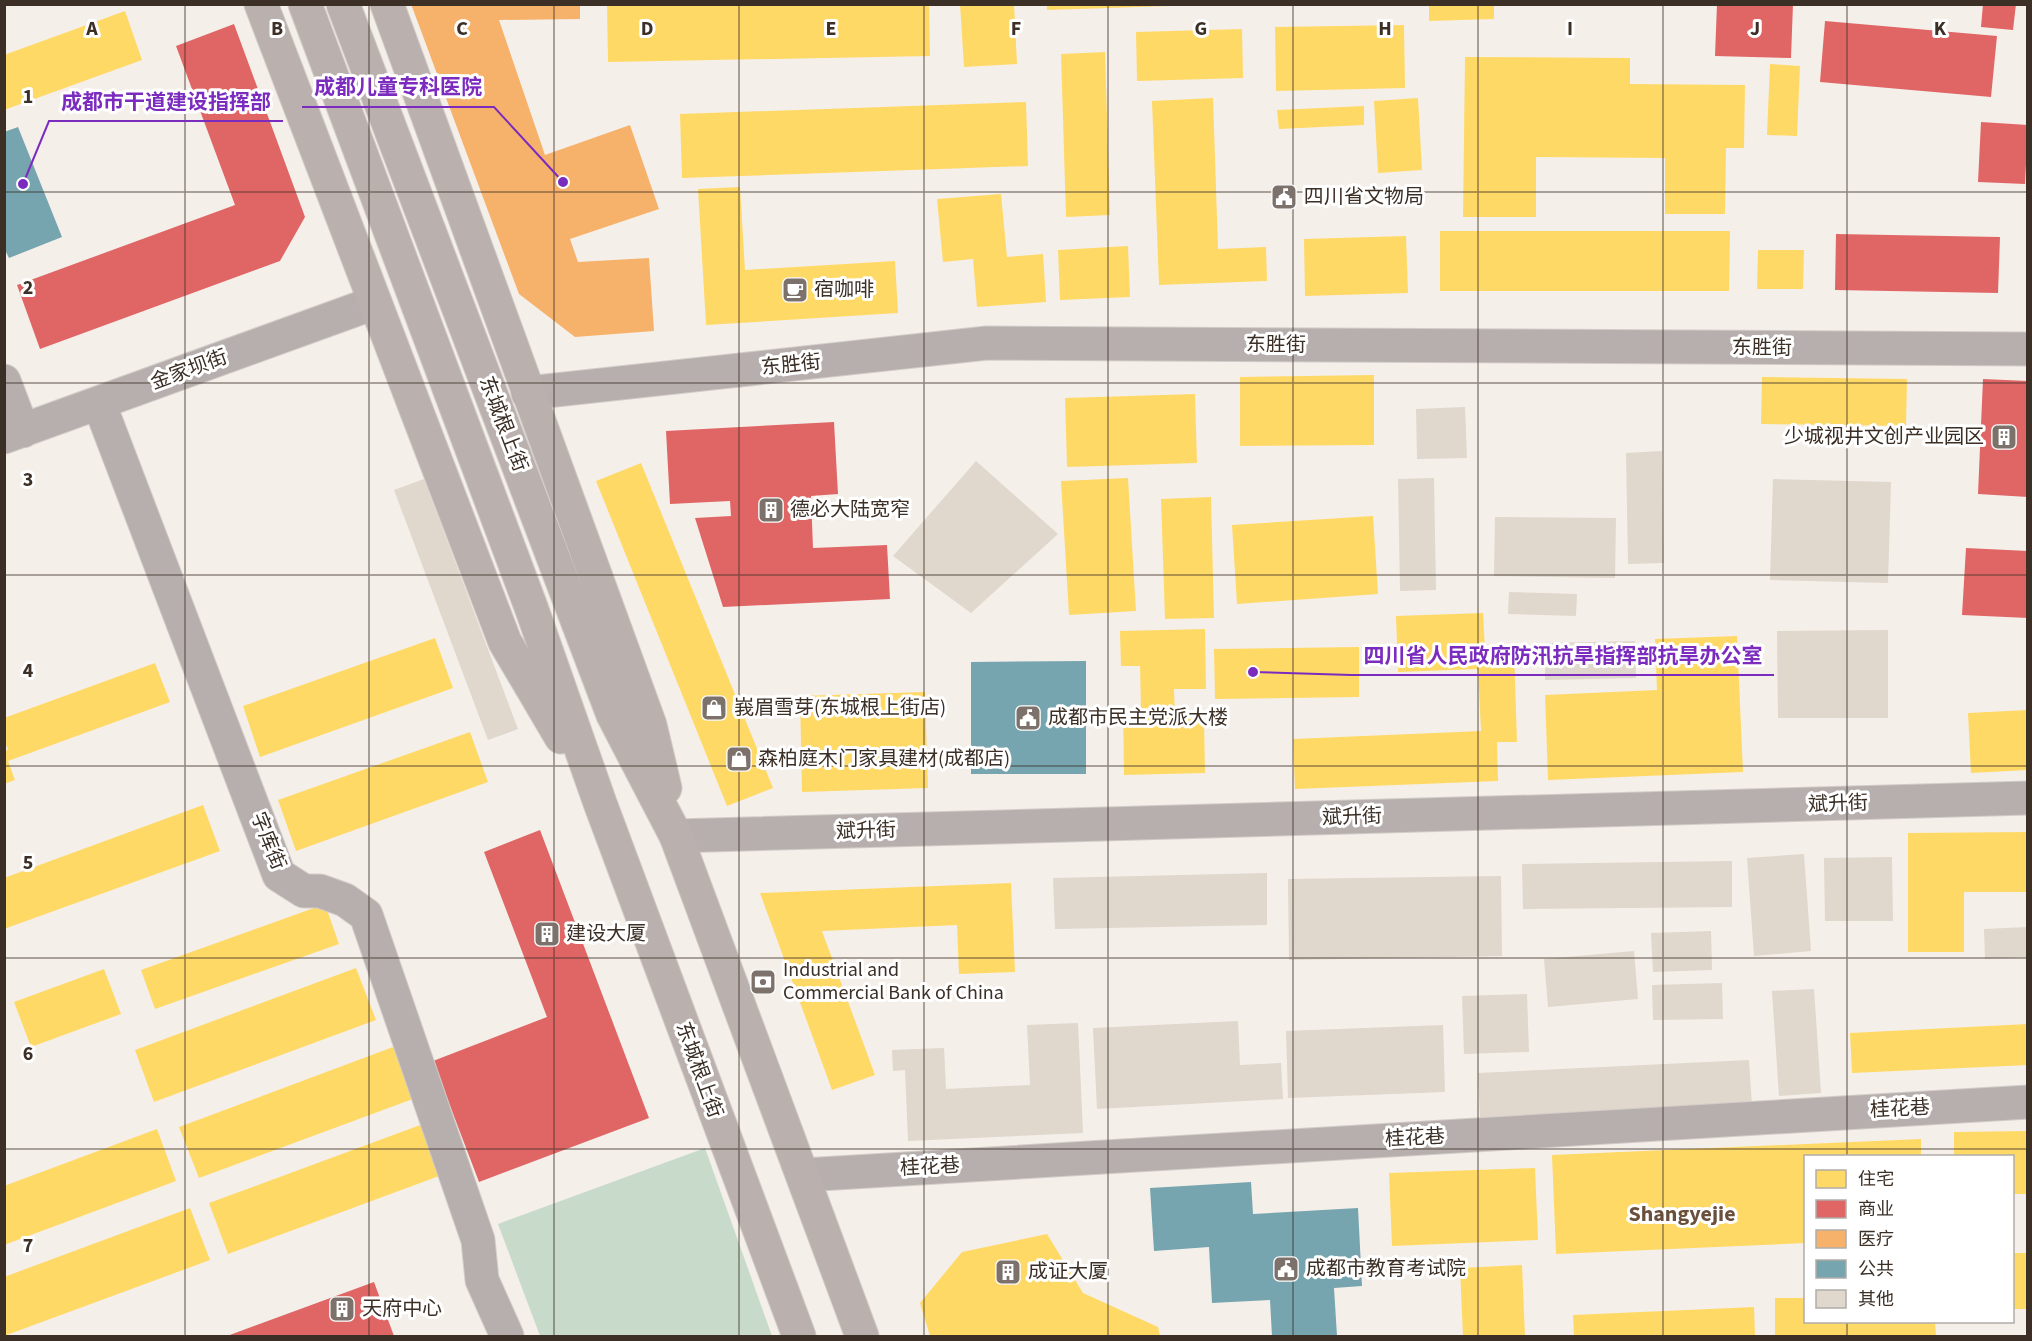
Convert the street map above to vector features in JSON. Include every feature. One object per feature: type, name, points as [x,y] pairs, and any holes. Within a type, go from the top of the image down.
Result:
[{"type":"main road","name":"东城根上街","points":[[261,4],[505,642],[600,803]]},
{"type":"main road","name":"东城根上街","points":[[305,4],[531,607],[600,803],[799,1336]]},
{"type":"main road","name":"东城根上街","points":[[343,4],[613,715],[676,836],[862,1336]]},
{"type":"main road","name":"东城根上街","points":[[387,4],[650,725],[676,836]]},
{"type":"street","name":"金家坝街","points":[[14,434],[374,303]]},
{"type":"street","name":"东胜街","points":[[528,393],[987,344],[2028,349]]},
{"type":"street","points":[[4,381],[14,434]]},
{"type":"street","name":"字库街","points":[[99,403],[279,875],[304,891],[320,891],[345,900],[366,915],[477,1240],[482,1280],[507,1336]]},
{"type":"street","name":"斌升街","points":[[676,836],[2028,798]]},
{"type":"street","name":"桂花巷","points":[[803,1175],[2028,1102]]},
{"type":"green space","points":[[705,1148],[772,1336],[540,1336],[498,1224]]},
{"type":"building: 住宅","points":[[607,4],[929,4],[930,56],[608,62]]},
{"type":"building: 住宅","points":[[960,4],[1014,4],[1017,64],[964,67]]},
{"type":"building: 住宅","points":[[1047,4],[1169,4],[1169,6],[1047,10]]},
{"type":"building: 住宅","points":[[1429,4],[1494,4],[1494,19],[1429,21]]},
{"type":"building: 住宅","points":[[125,11],[142,60],[4,110],[4,55]]},
{"type":"building: 住宅","points":[[1404,25],[1405,88],[1276,91],[1275,27]]},
{"type":"building: 住宅","points":[[1242,29],[1243,78],[1137,81],[1136,32]]},
{"type":"building: 住宅","points":[[1105,52],[1110,215],[1066,217],[1061,54]]},
{"type":"building: 住宅","points":[[1465,57],[1630,58],[1630,84],[1745,85],[1744,148],[1726,148],[1725,214],[1665,214],[1665,158],[1536,157],[1536,217],[1463,217]]},
{"type":"building: 住宅","points":[[1770,64],[1800,66],[1797,136],[1767,135]]},
{"type":"building: 住宅","points":[[1213,98],[1218,249],[1266,247],[1267,281],[1159,285],[1152,101]]},
{"type":"building: 住宅","points":[[1418,98],[1422,170],[1378,173],[1374,101]]},
{"type":"building: 住宅","points":[[1026,102],[1028,166],[682,178],[680,114]]},
{"type":"building: 住宅","points":[[1364,106],[1364,125],[1279,129],[1277,110]]},
{"type":"building: 住宅","points":[[740,187],[745,270],[895,261],[898,313],[706,325],[698,189]]},
{"type":"building: 住宅","points":[[1001,194],[1007,257],[1043,254],[1046,302],[977,307],[973,259],[943,262],[937,199]]},
{"type":"building: 住宅","points":[[1440,231],[1730,231],[1729,291],[1440,291]]},
{"type":"building: 住宅","points":[[1406,236],[1408,293],[1305,296],[1304,239]]},
{"type":"building: 住宅","points":[[1128,246],[1130,297],[1060,300],[1058,250]]},
{"type":"building: 住宅","points":[[1758,250],[1804,250],[1803,289],[1757,289]]},
{"type":"building: 住宅","points":[[1374,375],[1374,445],[1240,446],[1240,377]]},
{"type":"building: 住宅","points":[[1762,377],[1907,379],[1906,426],[1761,424]]},
{"type":"building: 住宅","points":[[1195,394],[1197,463],[1067,467],[1065,398]]},
{"type":"building: 住宅","points":[[641,463],[773,788],[727,806],[596,481]]},
{"type":"building: 住宅","points":[[1128,478],[1136,611],[1069,615],[1061,481]]},
{"type":"building: 住宅","points":[[1211,497],[1214,618],[1165,619],[1161,499]]},
{"type":"building: 住宅","points":[[1373,516],[1378,594],[1237,604],[1232,525]]},
{"type":"building: 住宅","points":[[1483,613],[1485,650],[1514,649],[1517,742],[1497,742],[1498,781],[1295,789],[1293,739],[1481,731],[1478,669],[1398,672],[1396,616]]},
{"type":"building: 住宅","points":[[1205,629],[1206,689],[1174,689],[1175,719],[1204,719],[1205,773],[1124,775],[1123,710],[1141,709],[1140,666],[1121,666],[1120,631]]},
{"type":"building: 住宅","points":[[1737,636],[1743,772],[1548,780],[1545,695],[1657,690],[1655,639]]},
{"type":"building: 住宅","points":[[435,638],[453,688],[260,757],[243,706]]},
{"type":"building: 住宅","points":[[1359,647],[1359,697],[1215,699],[1214,649]]},
{"type":"building: 住宅","points":[[155,663],[170,702],[8,761],[15,780],[4,784],[4,751],[8,750],[4,739],[4,718]]},
{"type":"building: 住宅","points":[[925,692],[928,788],[802,792],[800,696]]},
{"type":"building: 住宅","points":[[2028,710],[2028,770],[1971,773],[1968,713]]},
{"type":"building: 住宅","points":[[470,732],[488,782],[296,851],[278,800]]},
{"type":"building: 住宅","points":[[203,805],[220,851],[4,929],[4,878]]},
{"type":"building: 住宅","points":[[2028,832],[2028,892],[1964,892],[1964,952],[1908,952],[1908,833]]},
{"type":"building: 住宅","points":[[1011,883],[1015,972],[959,974],[957,925],[822,931],[875,1075],[832,1090],[760,893]]},
{"type":"building: 住宅","points":[[325,904],[339,944],[155,1009],[141,970]]},
{"type":"building: 住宅","points":[[356,968],[376,1020],[154,1102],[135,1050]]},
{"type":"building: 住宅","points":[[104,969],[121,1014],[31,1047],[14,1002]]},
{"type":"building: 住宅","points":[[2028,1024],[2028,1065],[1852,1073],[1850,1033]]},
{"type":"building: 住宅","points":[[401,1044],[421,1096],[199,1178],[179,1127]]},
{"type":"building: 住宅","points":[[431,1121],[450,1172],[228,1254],[209,1203]]},
{"type":"building: 住宅","points":[[157,1129],[176,1181],[4,1245],[4,1186]]},
{"type":"building: 住宅","points":[[2028,1131],[2028,1194],[2014,1194],[2014,1155],[1954,1155],[1954,1132]]},
{"type":"building: 住宅","points":[[1921,1139],[1921,1155],[1804,1155],[1804,1243],[1556,1254],[1552,1155]]},
{"type":"building: 住宅","points":[[1535,1168],[1538,1240],[1392,1246],[1389,1173]]},
{"type":"building: 住宅","points":[[190,1208],[210,1260],[4,1336],[4,1277]]},
{"type":"building: 住宅","name":"成证大厦","points":[[1047,1234],[1083,1293],[1158,1327],[1160,1336],[930,1336],[920,1303],[962,1252]]},
{"type":"building: 住宅","points":[[2014,1253],[2028,1253],[2028,1309],[2014,1309]]},
{"type":"building: 住宅","points":[[1522,1265],[1525,1336],[1463,1336],[1460,1268]]},
{"type":"building: 住宅","points":[[1775,1298],[1804,1298],[1804,1323],[1935,1323],[1936,1336],[1775,1336]]},
{"type":"building: 住宅","points":[[1754,1307],[1755,1336],[1574,1336],[1573,1315]]},
{"type":"building: 商业","points":[[1717,4],[1793,4],[1791,58],[1715,56]]},
{"type":"building: 商业","points":[[1983,4],[2016,4],[2013,30],[1981,27]]},
{"type":"building: 商业","points":[[1825,21],[1997,36],[1991,97],[1820,82]]},
{"type":"building: 商业","points":[[234,24],[305,217],[280,261],[40,349],[17,285],[235,205],[176,46]]},
{"type":"building: 商业","points":[[1981,122],[2028,125],[2025,184],[1978,182]]},
{"type":"building: 商业","points":[[1836,234],[2000,237],[1998,293],[1835,290]]},
{"type":"building: 商业","name":"少城视井文创产业园区","points":[[1983,379],[2028,381],[2028,497],[1978,494]]},
{"type":"building: 商业","name":"德必大陆宽窄","points":[[834,422],[838,494],[811,496],[813,548],[887,545],[890,599],[723,607],[695,518],[731,516],[730,501],[670,504],[666,431]]},
{"type":"building: 商业","points":[[1966,548],[2028,551],[2028,618],[1962,615]]},
{"type":"building: 商业","name":"建设大厦","points":[[540,830],[649,1118],[479,1182],[433,1061],[547,1017],[484,852]]},
{"type":"building: 商业","name":"天府中心","points":[[374,1282],[394,1336],[227,1336]]},
{"type":"building: 医疗","points":[[411,4],[580,4],[580,19],[499,20],[545,155],[630,125],[659,209],[570,239],[578,262],[649,258],[654,331],[575,337],[519,294]]},
{"type":"building: 公共","points":[[18,127],[62,237],[9,258],[4,248],[4,132]]},
{"type":"building: 公共","name":"成都市民主党派大楼","points":[[1086,661],[1086,774],[971,774],[971,662]]},
{"type":"building: 公共","name":"成都市教育考试院","points":[[1251,1182],[1253,1214],[1358,1208],[1362,1286],[1334,1288],[1337,1336],[1272,1336],[1270,1300],[1212,1303],[1209,1247],[1154,1251],[1150,1188]]},
{"type":"building: 其他","points":[[1465,407],[1467,458],[1417,459],[1416,409]]},
{"type":"building: 其他","points":[[1662,451],[1664,563],[1628,564],[1626,453]]},
{"type":"building: 其他","points":[[976,461],[1058,534],[971,613],[893,556]]},
{"type":"building: 其他","points":[[1434,478],[1436,590],[1400,591],[1398,479]]},
{"type":"building: 其他","points":[[424,479],[518,729],[488,740],[394,490]]},
{"type":"building: 其他","points":[[1773,479],[1891,482],[1888,583],[1770,580]]},
{"type":"building: 其他","points":[[1495,517],[1616,518],[1615,578],[1494,576]]},
{"type":"building: 其他","points":[[1509,592],[1577,594],[1576,616],[1508,614]]},
{"type":"building: 其他","points":[[1888,630],[1888,718],[1778,718],[1777,631]]},
{"type":"building: 其他","points":[[1635,641],[1636,678],[1545,680],[1545,643]]},
{"type":"building: 其他","points":[[1804,854],[1811,951],[1754,956],[1747,858]]},
{"type":"building: 其他","points":[[1892,857],[1893,921],[1825,921],[1824,858]]},
{"type":"building: 其他","points":[[1732,861],[1732,907],[1523,909],[1522,864]]},
{"type":"building: 其他","points":[[1267,873],[1267,925],[1055,929],[1053,878]]},
{"type":"building: 其他","points":[[1501,876],[1502,956],[1289,960],[1288,879]]},
{"type":"building: 其他","points":[[2028,927],[2028,957],[1985,959],[1984,929]]},
{"type":"building: 其他","points":[[1711,931],[1712,970],[1653,972],[1651,933]]},
{"type":"building: 其他","points":[[1634,951],[1638,999],[1548,1007],[1544,959]]},
{"type":"building: 其他","points":[[1722,983],[1723,1019],[1653,1020],[1652,985]]},
{"type":"building: 其他","points":[[1814,989],[1821,1093],[1779,1096],[1772,991]]},
{"type":"building: 其他","points":[[1527,994],[1529,1052],[1464,1054],[1462,996]]},
{"type":"building: 其他","points":[[1238,1021],[1240,1065],[1281,1063],[1283,1099],[1097,1109],[1093,1028]]},
{"type":"building: 其他","points":[[1078,1023],[1083,1133],[908,1141],[905,1070],[893,1071],[892,1050],[944,1048],[946,1089],[1030,1085],[1027,1025]]},
{"type":"building: 其他","points":[[1443,1025],[1445,1092],[1288,1098],[1286,1031]]},
{"type":"building: 其他","points":[[1749,1060],[1752,1106],[1480,1119],[1478,1073]]},
{"type":"place","name":"成都儿童专科医院","points":[[563,182]]},
{"type":"place","name":"成都市干道建设指挥部","points":[[23,184]]},
{"type":"place","name":"四川省文物局","points":[[1284,197]]},
{"type":"place","name":"宿咖啡","points":[[795,290]]},
{"type":"place","name":"少城视井文创产业园区","points":[[2004,437]]},
{"type":"place","name":"德必大陆宽窄","points":[[771,510]]},
{"type":"place","name":"四川省人民政府防汛抗旱指挥部抗旱办公室","points":[[1253,672]]},
{"type":"place","name":"峩眉雪芽(东城根上街店)","points":[[714,708]]},
{"type":"place","name":"成都市民主党派大楼","points":[[1028,718]]},
{"type":"place","name":"森柏庭木门家具建材(成都店)","points":[[739,759]]},
{"type":"place","name":"建设大厦","points":[[547,934]]},
{"type":"place","name":"Industrial and Commercial Bank of China","points":[[763,982]]},
{"type":"place","name":"成都市教育考试院","points":[[1286,1269]]},
{"type":"place","name":"成证大厦","points":[[1008,1272]]},
{"type":"place","name":"天府中心","points":[[342,1309]]},
{"type":"district","name":"Shangyejie","points":[[1682,1214]]}]
